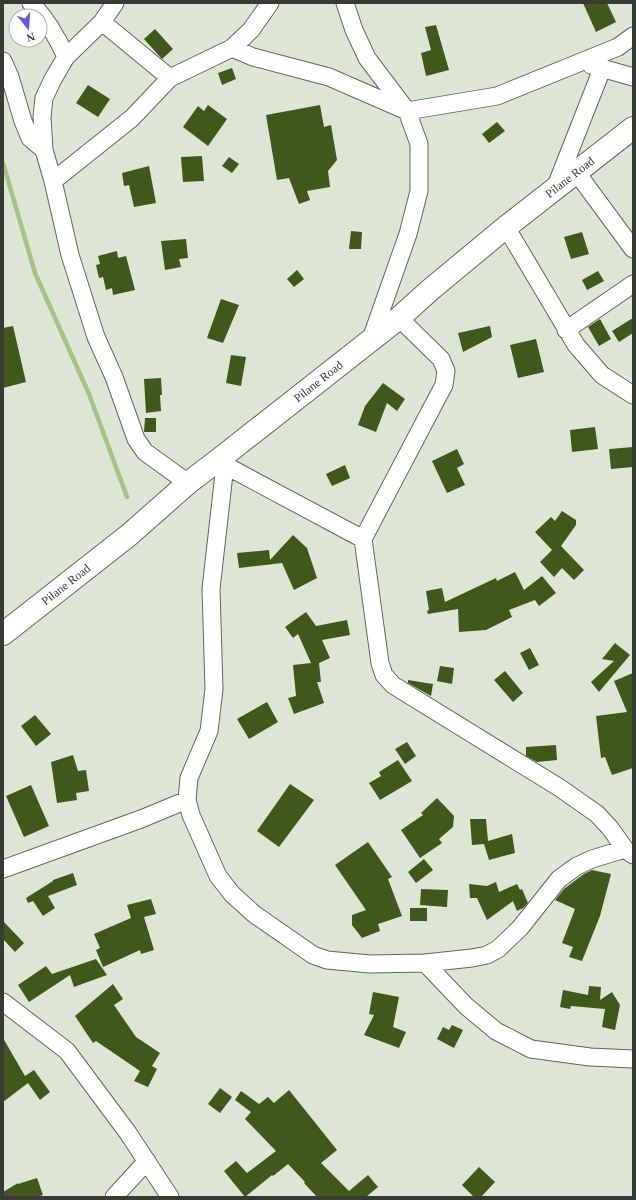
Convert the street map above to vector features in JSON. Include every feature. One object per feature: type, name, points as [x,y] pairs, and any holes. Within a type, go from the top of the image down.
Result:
[{"type":"main road","name":"Pilane Road","points":[[3,634],[129,535],[188,483],[221,463],[371,339],[399,318],[430,290],[506,227],[633,128]]},
{"type":"street","points":[[31,3],[43,16],[57,37],[66,57]]},
{"type":"street","points":[[115,3],[102,22],[66,57],[44,98],[42,117],[44,150],[53,181],[70,255],[96,337],[114,377],[136,439],[145,452],[188,483]]},
{"type":"street","points":[[53,181],[132,118],[170,78],[232,48],[251,30],[270,3]]},
{"type":"street","points":[[345,3],[354,30],[367,58],[407,110],[418,144],[419,191],[408,234],[371,339]]},
{"type":"street","points":[[102,22],[170,78]]},
{"type":"street","points":[[232,48],[253,57],[329,77],[407,110],[497,96],[584,62],[618,47],[633,36]]},
{"type":"street","points":[[3,61],[10,77],[23,121],[30,138],[44,150]]},
{"type":"street","points":[[584,62],[633,78]]},
{"type":"street","points":[[554,191],[602,69]]},
{"type":"street","points":[[577,173],[633,249]]},
{"type":"street","points":[[506,227],[566,330],[576,344],[602,375],[633,395]]},
{"type":"street","points":[[566,330],[633,284]]},
{"type":"street","points":[[363,539],[221,463],[211,589],[214,689],[209,731],[189,778],[187,800],[191,815],[218,876],[232,894],[254,914],[313,955],[326,960],[370,964],[425,963],[487,955],[498,949],[520,928],[559,879],[577,866],[592,859],[629,852],[597,814],[560,788],[394,685],[384,675],[380,663],[363,539],[444,385],[446,371],[441,359],[399,318]]},
{"type":"street","points":[[3,869],[141,819],[187,800]]},
{"type":"street","points":[[425,963],[466,1006],[496,1031],[531,1049],[590,1057],[633,1059]]},
{"type":"street","points":[[3,1002],[68,1051],[128,1133],[170,1197]]},
{"type":"street","points":[[114,1197],[147,1161]]},
{"type":"building","points":[[583,3],[607,3],[616,22],[596,32]]},
{"type":"building","points":[[436,25],[449,70],[426,76],[421,53],[431,50],[425,27]]},
{"type":"building","points":[[155,29],[173,49],[162,59],[144,39]]},
{"type":"building","points":[[232,68],[236,79],[222,85],[218,73]]},
{"type":"building","points":[[88,85],[110,99],[98,117],[76,103]]},
{"type":"building","points":[[208,105],[227,119],[208,146],[183,127],[198,106],[204,111]]},
{"type":"building","points":[[320,105],[324,127],[331,125],[337,160],[328,171],[330,187],[307,191],[310,200],[299,204],[289,178],[277,180],[266,115]]},
{"type":"building","points":[[497,122],[505,131],[489,143],[482,134]]},
{"type":"building","points":[[202,156],[204,181],[183,182],[181,157]]},
{"type":"building","points":[[229,157],[239,164],[232,173],[222,166]]},
{"type":"building","points":[[149,166],[156,203],[134,207],[129,185],[124,186],[122,173]]},
{"type":"building","points":[[351,231],[362,232],[361,249],[349,249]]},
{"type":"building","points":[[582,232],[589,254],[571,259],[564,237]]},
{"type":"building","points":[[186,239],[188,258],[179,259],[181,267],[165,270],[161,241]]},
{"type":"building","points":[[117,251],[118,258],[126,256],[135,290],[113,295],[112,288],[106,290],[103,277],[99,278],[96,265],[100,264],[98,256]]},
{"type":"building","points":[[297,270],[304,279],[294,287],[287,279]]},
{"type":"building","points":[[598,271],[604,281],[587,290],[582,280]]},
{"type":"building","points":[[221,299],[239,305],[223,343],[207,338]]},
{"type":"building","points":[[633,318],[633,333],[619,342],[612,331]]},
{"type":"building","points":[[600,319],[611,339],[599,346],[588,327]]},
{"type":"building","points":[[13,326],[26,382],[3,388],[3,328]]},
{"type":"building","points":[[490,326],[492,337],[463,352],[458,333]]},
{"type":"building","points":[[536,339],[544,372],[518,378],[510,345]]},
{"type":"building","points":[[231,355],[246,357],[241,386],[226,383]]},
{"type":"building","points":[[161,378],[161,411],[146,413],[144,379]]},
{"type":"building","points":[[383,383],[405,399],[397,411],[387,403],[376,432],[358,425],[365,406]]},
{"type":"building","points":[[145,418],[156,418],[156,432],[144,432]]},
{"type":"building","points":[[595,427],[598,449],[572,452],[570,430]]},
{"type":"building","points":[[633,447],[633,467],[611,469],[609,449]]},
{"type":"building","points":[[457,449],[464,464],[457,468],[465,485],[447,493],[432,461]]},
{"type":"building","points":[[345,465],[350,478],[332,486],[326,474]]},
{"type":"building","points":[[562,511],[576,520],[576,525],[561,546],[584,570],[574,580],[562,568],[554,577],[540,562],[552,550],[535,532],[551,517],[555,521]]},
{"type":"building","points":[[293,535],[307,548],[317,578],[294,590],[282,563],[239,568],[237,553],[269,550],[270,560]]},
{"type":"building","points":[[515,572],[524,590],[542,576],[556,593],[539,606],[535,600],[509,610],[512,617],[486,630],[459,632],[458,609],[428,614],[427,611],[429,610],[426,591],[442,588],[445,602],[496,578],[497,581]]},
{"type":"building","points":[[306,612],[316,626],[347,620],[350,635],[322,640],[330,658],[319,663],[321,682],[317,682],[324,703],[294,714],[288,698],[296,696],[293,665],[311,663],[298,634],[293,638],[285,627]]},
{"type":"building","points":[[615,643],[630,655],[599,692],[591,682],[614,661],[602,659]]},
{"type":"building","points":[[530,648],[539,665],[529,670],[520,653]]},
{"type":"building","points":[[440,666],[454,668],[452,684],[437,681]]},
{"type":"building","points":[[505,671],[523,693],[513,702],[494,680]]},
{"type":"building","points":[[633,673],[633,768],[612,775],[605,757],[601,758],[596,716],[627,712],[614,681]]},
{"type":"building","points":[[408,680],[433,684],[431,696],[408,683]]},
{"type":"building","points":[[267,702],[278,722],[249,739],[237,719]]},
{"type":"building","points":[[35,715],[51,734],[36,746],[21,726]]},
{"type":"building","points":[[407,742],[416,756],[405,764],[395,749]]},
{"type":"building","points":[[556,745],[557,760],[537,762],[526,756],[526,747]]},
{"type":"building","points":[[73,755],[78,771],[86,770],[89,791],[76,793],[77,800],[57,803],[51,762]]},
{"type":"building","points":[[398,760],[412,781],[380,800],[369,783],[381,776],[379,772]]},
{"type":"building","points":[[290,784],[314,800],[279,847],[257,831]]},
{"type":"building","points":[[31,785],[49,826],[24,837],[6,796]]},
{"type":"building","points":[[437,798],[454,816],[453,827],[439,839],[442,843],[420,858],[401,830],[423,815],[421,813]]},
{"type":"building","points":[[470,819],[486,819],[488,841],[512,834],[515,853],[489,860],[484,844],[472,845]]},
{"type":"building","points":[[368,842],[392,877],[388,879],[402,916],[378,924],[380,931],[362,938],[352,925],[352,915],[366,910],[335,865]]},
{"type":"building","points":[[424,859],[433,870],[416,883],[408,872]]},
{"type":"building","points":[[592,870],[611,874],[600,916],[582,961],[569,957],[573,947],[562,943],[575,909],[555,900],[565,888]]},
{"type":"building","points":[[73,873],[77,885],[48,896],[55,908],[43,916],[33,901],[28,903],[26,898],[53,880]]},
{"type":"building","points":[[496,882],[499,892],[517,884],[520,890],[522,889],[528,903],[517,911],[513,901],[487,920],[477,898],[470,898],[469,884],[487,886]]},
{"type":"building","points":[[421,889],[448,890],[447,907],[420,905]]},
{"type":"building","points":[[151,899],[156,914],[144,917],[154,950],[141,954],[140,950],[103,967],[96,950],[100,948],[94,934],[131,918],[127,905]]},
{"type":"building","points":[[410,908],[427,908],[427,921],[410,921]]},
{"type":"building","points":[[3,921],[24,943],[15,952],[3,939]]},
{"type":"building","points":[[96,959],[107,975],[74,987],[70,975],[29,1002],[18,985],[46,966],[52,974]]},
{"type":"building","points":[[113,984],[123,999],[114,1005],[136,1037],[160,1053],[152,1066],[157,1069],[148,1087],[134,1081],[140,1071],[96,1041],[93,1043],[75,1016]]},
{"type":"building","points":[[589,986],[601,987],[600,1000],[612,992],[620,1005],[615,1030],[602,1027],[605,1009],[571,1006],[570,1009],[560,1007],[563,990],[588,995]]},
{"type":"building","points":[[373,992],[399,997],[393,1027],[406,1032],[399,1048],[364,1035],[374,1015],[369,1014]]},
{"type":"building","points":[[452,1025],[463,1030],[454,1048],[437,1039],[443,1027],[449,1030]]},
{"type":"building","points":[[3,1038],[25,1076],[34,1070],[50,1092],[40,1100],[28,1083],[3,1102]]},
{"type":"building","points":[[220,1088],[232,1097],[220,1113],[208,1104]]},
{"type":"building","points":[[289,1090],[337,1150],[321,1163],[349,1191],[368,1175],[378,1187],[366,1197],[317,1197],[288,1164],[245,1197],[224,1171],[236,1161],[247,1173],[276,1151],[245,1119],[251,1112],[235,1100],[241,1091],[259,1104],[268,1097],[274,1103]]},
{"type":"building","points":[[479,1167],[495,1182],[481,1197],[474,1197],[462,1185]]},
{"type":"building","points":[[37,1178],[43,1195],[37,1197],[3,1197],[3,1192],[18,1183]]},
{"type":"waterway","points":[[3,163],[35,273],[89,394],[127,497]]}]
